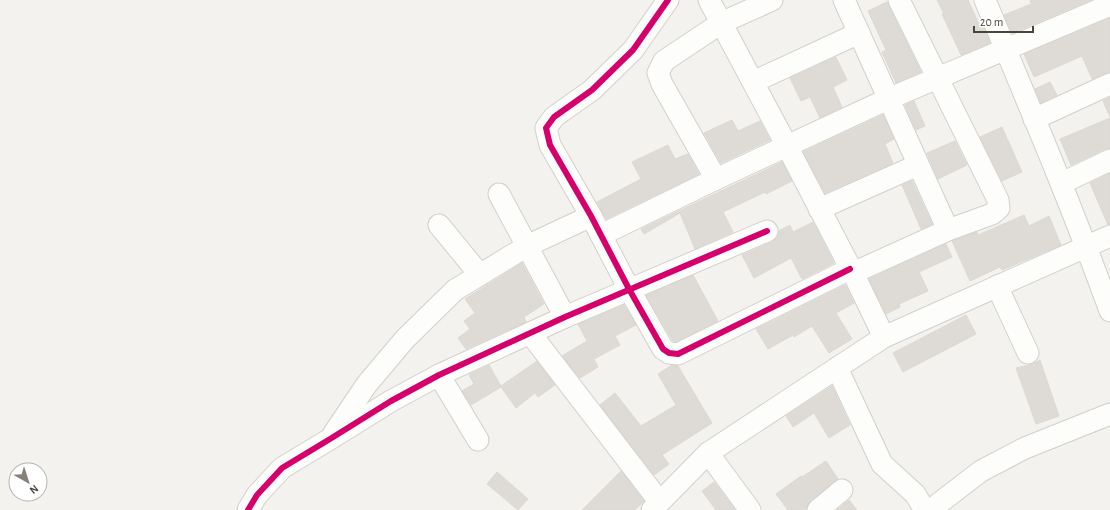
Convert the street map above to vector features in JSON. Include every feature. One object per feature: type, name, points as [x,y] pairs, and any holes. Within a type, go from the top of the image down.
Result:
[{"type":"street","points":[[668,0],[633,50],[592,90],[554,117],[546,128],[550,145],[591,216],[629,289],[663,349],[669,353],[678,354],[852,271],[948,230],[992,214],[999,208],[998,200],[899,0]]},
{"type":"street","points":[[709,0],[852,271],[884,337]]},
{"type":"street","points":[[716,179],[662,84],[658,73],[664,61],[721,23],[772,0]]},
{"type":"street","points":[[844,0],[948,230]]},
{"type":"street","points":[[985,0],[1062,183],[1087,246],[1110,311]]},
{"type":"street","points":[[601,235],[716,179],[888,99],[1110,5]]},
{"type":"street","points":[[753,82],[859,33]]},
{"type":"street","points":[[1034,119],[1110,84]]},
{"type":"street","points":[[1062,183],[1110,160]]},
{"type":"street","points":[[819,209],[918,165]]},
{"type":"street","points":[[499,194],[564,317]]},
{"type":"street","points":[[330,439],[367,384],[405,339],[455,290],[527,246],[591,216]]},
{"type":"street","points":[[439,225],[480,275]]},
{"type":"street","points":[[248,510],[257,495],[282,468],[391,401],[439,375],[564,317],[766,231]]},
{"type":"street","points":[[530,333],[655,506],[708,453],[884,337],[1110,236]]},
{"type":"street","points":[[998,286],[1028,353]]},
{"type":"street","points":[[836,368],[882,464],[915,494],[925,510]]},
{"type":"street","points":[[439,375],[478,440]]},
{"type":"street","points":[[934,510],[938,504],[981,471],[1025,448],[1110,414]]},
{"type":"street","points":[[708,453],[750,510]]},
{"type":"street","points":[[818,510],[842,490]]},
{"type":"building","points":[[937,0],[968,0],[990,43],[961,55]]},
{"type":"building","points":[[1030,0],[1091,0],[1012,33],[1004,15],[1031,4]]},
{"type":"building","points":[[887,2],[921,72],[896,83],[882,52],[886,50],[868,11]]},
{"type":"building","points":[[1110,18],[1110,72],[1092,79],[1082,56],[1034,77],[1024,54]]},
{"type":"building","points":[[836,57],[847,80],[833,87],[842,107],[820,118],[810,97],[801,101],[790,78]]},
{"type":"building","points":[[1050,82],[1057,95],[1041,103],[1035,89]]},
{"type":"building","points":[[1110,97],[1110,117],[1103,101]]},
{"type":"building","points":[[914,101],[925,126],[916,130],[905,105]]},
{"type":"building","points":[[883,115],[894,139],[885,144],[893,163],[825,193],[803,152]]},
{"type":"building","points":[[1110,118],[1110,148],[1071,165],[1060,139]]},
{"type":"building","points":[[732,120],[738,131],[760,121],[770,140],[721,163],[704,133]]},
{"type":"building","points":[[1002,127],[1022,172],[1002,181],[980,137]]},
{"type":"building","points":[[955,141],[967,165],[938,179],[927,153]]},
{"type":"building","points":[[668,145],[675,159],[688,154],[699,174],[606,219],[597,202],[641,179],[632,162]]},
{"type":"building","points":[[782,162],[792,181],[766,194],[765,192],[723,212],[733,232],[695,249],[680,213],[644,234],[641,229]]},
{"type":"building","points":[[1110,173],[1110,224],[1108,225],[1090,183]]},
{"type":"building","points":[[912,181],[932,224],[921,229],[902,185]]},
{"type":"building","points":[[1024,215],[1029,226],[1049,216],[1061,245],[1002,270],[1000,267],[970,281],[952,241],[977,232],[978,235]]},
{"type":"building","points":[[813,222],[834,263],[802,279],[791,258],[754,278],[742,255],[772,242],[777,238],[779,231],[790,225],[793,232]]},
{"type":"building","points":[[946,244],[952,257],[919,272],[928,291],[899,304],[900,307],[886,314],[869,279]]},
{"type":"building","points":[[522,263],[544,304],[524,317],[526,322],[466,349],[458,338],[470,329],[464,321],[475,313],[465,299]]},
{"type":"building","points":[[693,275],[718,321],[676,342],[673,341],[646,295]]},
{"type":"building","points":[[845,285],[854,303],[836,313],[852,339],[829,353],[812,326],[794,337],[793,335],[768,349],[756,329]]},
{"type":"building","points":[[624,305],[636,325],[615,336],[620,345],[594,359],[598,367],[580,378],[562,356],[587,341],[578,324]]},
{"type":"building","points":[[966,315],[976,334],[903,372],[893,353]]},
{"type":"building","points":[[1040,360],[1059,416],[1036,424],[1016,368],[1033,364]]},
{"type":"building","points":[[537,361],[555,385],[538,397],[535,393],[516,408],[501,387],[471,405],[462,391],[474,384],[469,375],[489,365],[501,386]]},
{"type":"building","points":[[672,365],[678,366],[712,423],[662,455],[669,464],[654,475],[600,405],[615,393],[641,426],[676,405],[658,374]]},
{"type":"building","points":[[832,386],[850,425],[829,438],[814,413],[793,427],[786,416]]},
{"type":"building","points":[[826,461],[838,479],[810,501],[806,510],[788,510],[776,494],[801,476],[802,477]]},
{"type":"building","points":[[621,471],[644,501],[635,510],[582,510]]},
{"type":"building","points":[[497,472],[528,499],[518,510],[487,484]]},
{"type":"building","points":[[714,482],[735,510],[716,510],[702,491]]},
{"type":"building","points":[[849,500],[857,510],[837,510]]},
{"type":"cycle path","points":[[668,0],[633,50],[592,90],[554,117],[546,128],[550,145],[591,216],[629,289],[663,349],[669,353],[678,354],[850,269]]},
{"type":"cycle path","points":[[248,510],[257,495],[282,468],[391,401],[439,375],[565,317],[767,231]]}]
